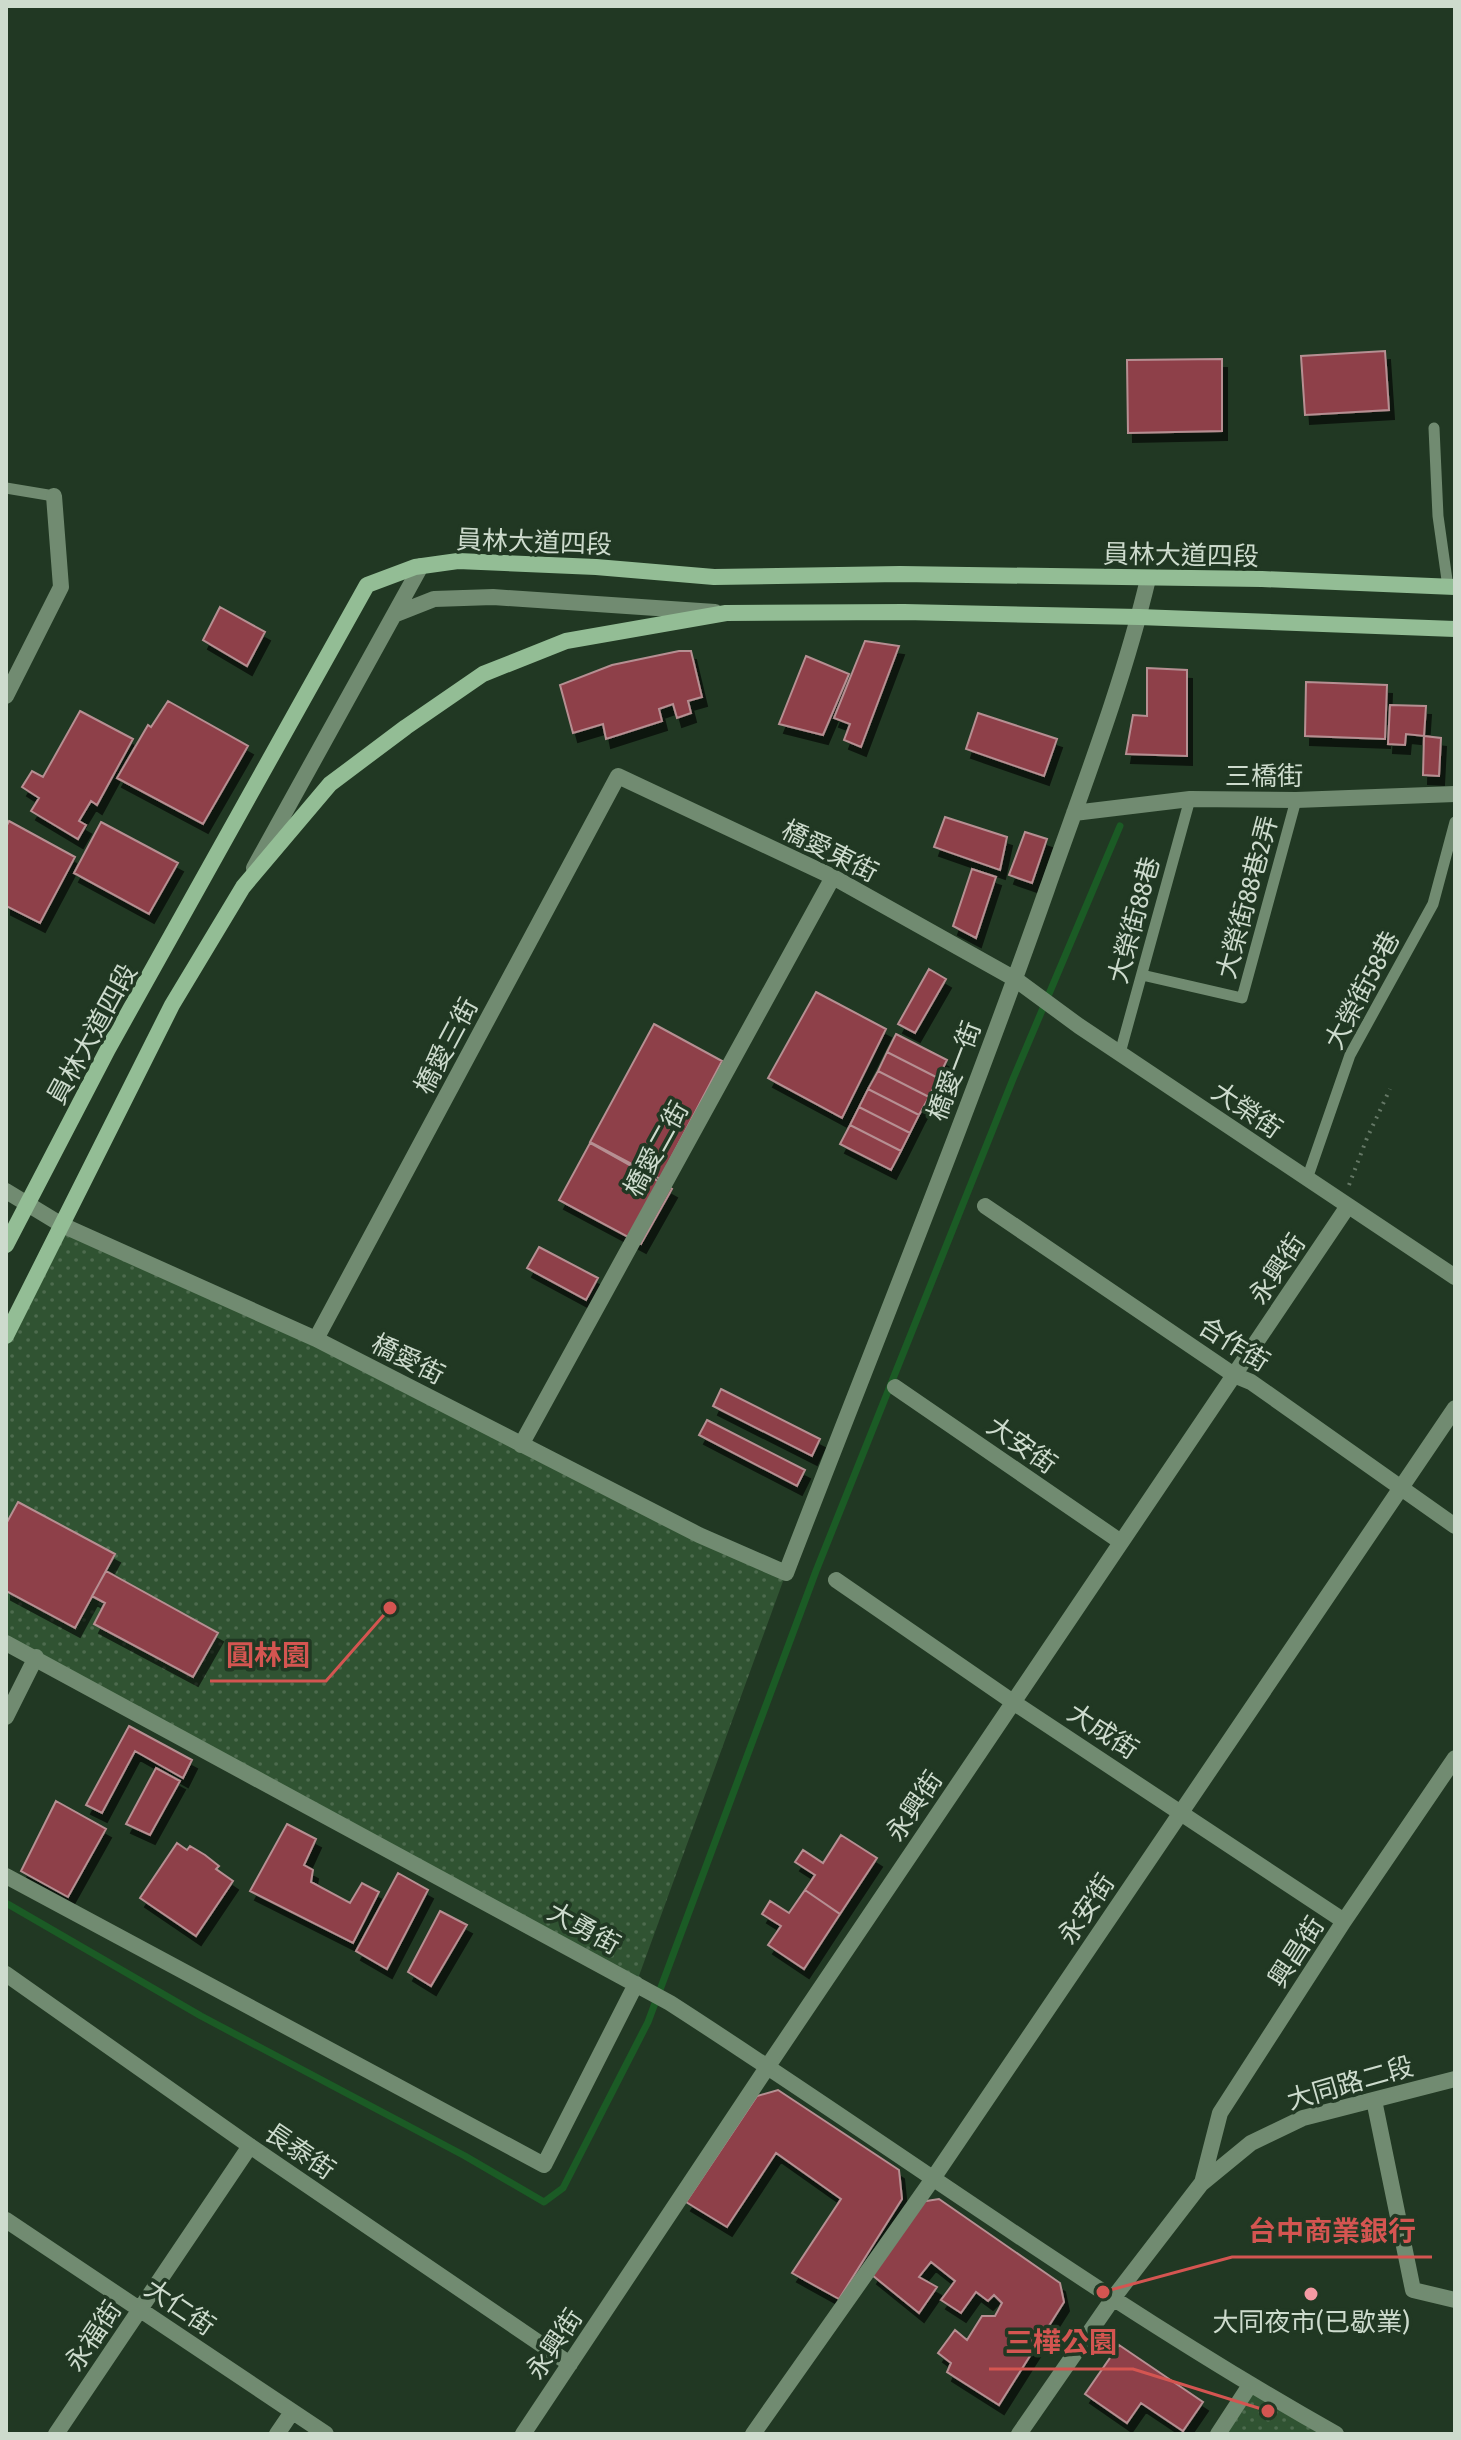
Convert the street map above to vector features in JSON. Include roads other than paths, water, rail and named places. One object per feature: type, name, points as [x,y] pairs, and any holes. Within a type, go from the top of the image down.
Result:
[{"type":"main road","name":"員林大道四段","points":[[6,1245],[108,1049],[367,585],[421,566],[458,561],[714,577],[900,574],[1262,579],[1451,587]]},
{"type":"main road","points":[[6,1336],[172,1005],[243,887],[330,784],[483,674],[566,641],[726,613],[904,612],[1139,617],[1455,629]]},
{"type":"street","points":[[6,696],[61,587],[54,496]]},
{"type":"street","points":[[243,887],[421,566]]},
{"type":"street","name":"橋愛一街","points":[[786,1573],[1022,984],[1139,617],[1148,579]]},
{"type":"street","points":[[396,614],[434,599],[493,597],[726,613]]},
{"type":"street","name":"橋愛東街","points":[[618,776],[833,877],[1022,984]]},
{"type":"street","name":"橋愛三街","points":[[316,1339],[618,776]]},
{"type":"street","name":"三橋街","points":[[1074,813],[1190,799],[1296,800],[1455,794]]},
{"type":"street","name":"橋愛二街","points":[[521,1445],[833,877]]},
{"type":"street","name":"大榮街","points":[[1022,984],[1455,1277]]},
{"type":"street","name":"橋愛街","points":[[6,1191],[62,1225],[316,1339],[699,1535],[786,1573]]},
{"type":"street","name":"永興街","points":[[523,2434],[1346,1204]]},
{"type":"street","name":"合作街","points":[[985,1206],[1234,1375],[1251,1382],[1455,1526]]},
{"type":"street","name":"大安街","points":[[895,1387],[1121,1542]]},
{"type":"street","name":"永安街","points":[[753,2434],[932,2180],[1455,1408]]},
{"type":"street","name":"大成街","points":[[836,1580],[1013,1702],[1344,1921]]},
{"type":"street","name":"大勇街","points":[[6,1643],[670,2003],[768,2066],[932,2180],[1250,2385],[1336,2434]]},
{"type":"street","points":[[6,1717],[36,1657]]},
{"type":"street","name":"興昌街","points":[[1201,2184],[1220,2113],[1344,1921],[1455,1758]]},
{"type":"street","points":[[6,1876],[544,2165],[641,1987]]},
{"type":"street","name":"長泰街","points":[[6,1974],[250,2146],[570,2364]]},
{"type":"street","name":"大同路二段","points":[[1019,2434],[1114,2297],[1201,2184],[1251,2143],[1303,2118],[1455,2079]]},
{"type":"street","points":[[1374,2100],[1413,2290],[1455,2300]]},
{"type":"street","name":"永福街","points":[[56,2434],[250,2146]]},
{"type":"street","name":"大仁街","points":[[6,2220],[326,2434]]},
{"type":"street","points":[[1218,2434],[1250,2385]]},
{"type":"street","points":[[277,2434],[292,2412]]},
{"type":"lane","points":[[1434,428],[1438,516],[1451,587]]},
{"type":"lane","points":[[6,488],[54,496]]},
{"type":"lane","name":"大榮街88巷","points":[[1120,1053],[1190,799]]},
{"type":"lane","name":"大榮街88巷2弄","points":[[1142,975],[1242,998],[1296,800]]},
{"type":"lane","name":"大榮街58巷","points":[[1307,1179],[1350,1055],[1433,904],[1455,822]]},
{"type":"waterway","points":[[6,1903],[201,2016],[465,2156],[544,2202],[563,2188],[648,2022],[816,1571],[1013,1079],[1120,826]]},
{"type":"place","name":"圓林園","points":[[390,1608]]},
{"type":"place","name":"台中商業銀行","points":[[1103,2292]]},
{"type":"place","name":"大同夜市(已歇業)","points":[[1311,2294]]},
{"type":"place","name":"三樺公園","points":[[1268,2411]]}]
